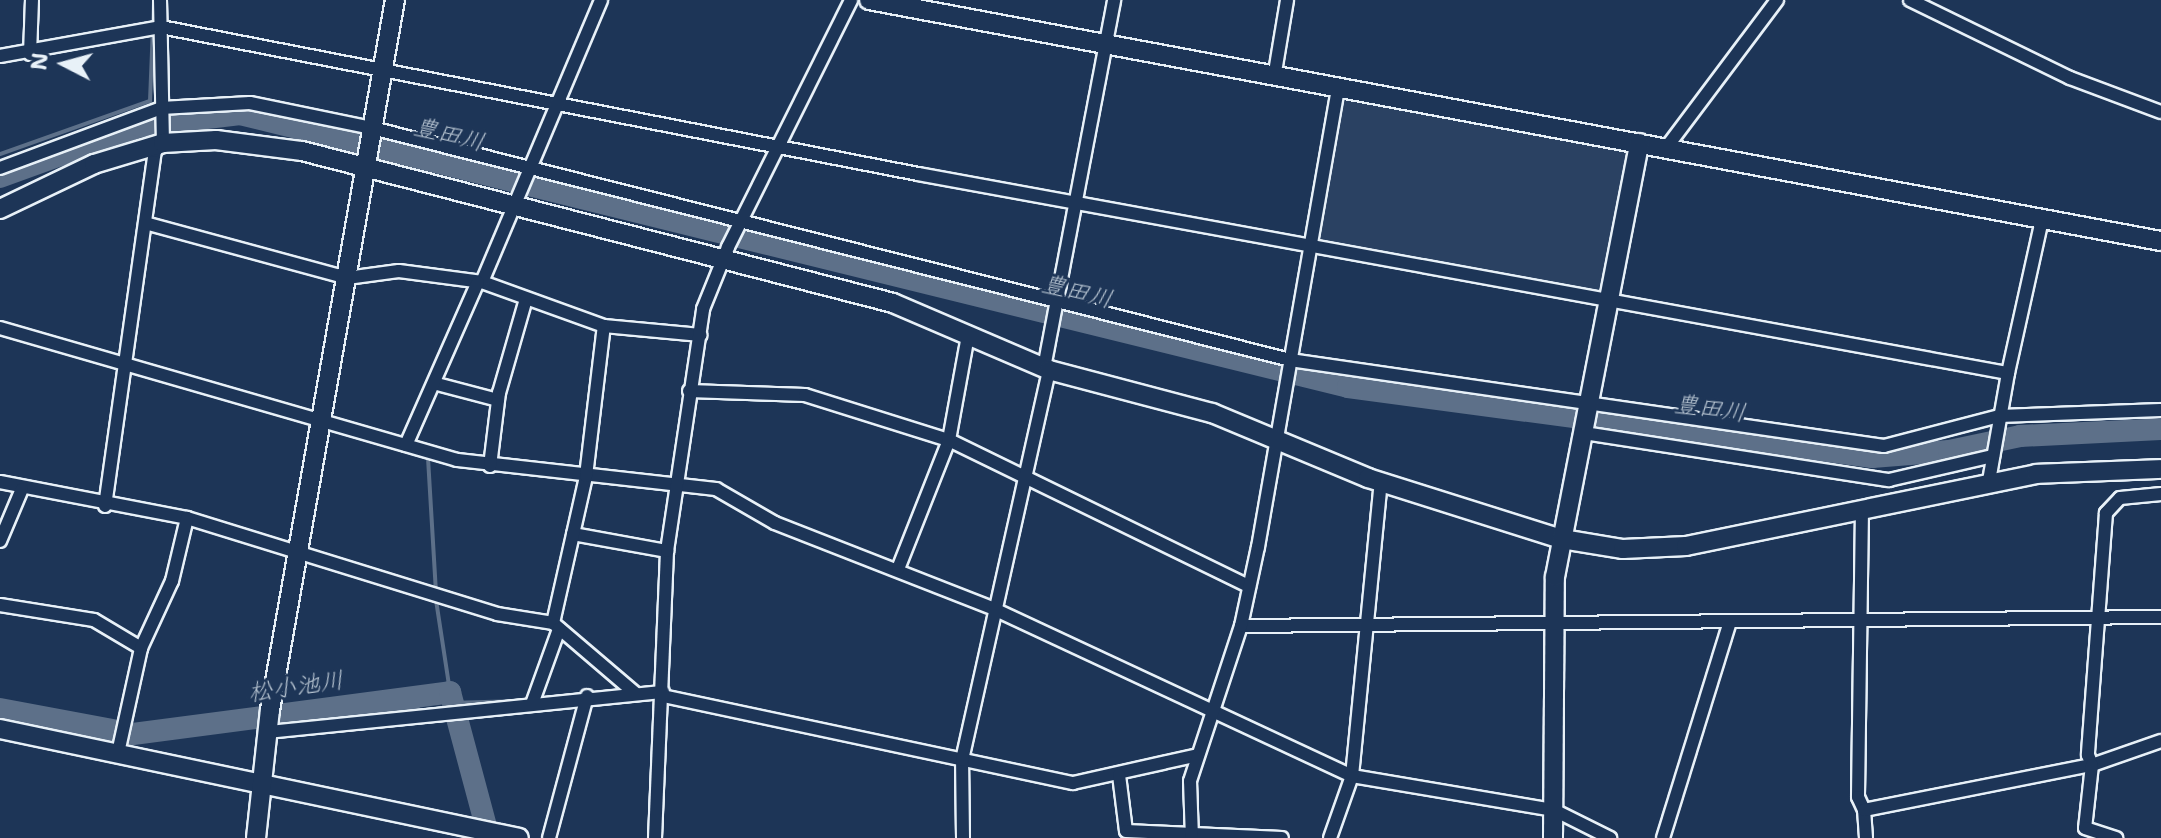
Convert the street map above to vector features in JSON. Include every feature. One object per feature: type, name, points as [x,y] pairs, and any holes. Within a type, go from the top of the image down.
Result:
[{"type":"street","points":[[30,54],[32,0]]},
{"type":"street","points":[[105,506],[155,151],[162,137],[156,28],[160,0]]},
{"type":"street","points":[[256,838],[259,783],[270,710],[395,0]]},
{"type":"street","points":[[406,445],[417,410],[437,384],[519,198],[601,0]]},
{"type":"street","points":[[655,838],[667,551],[703,309],[726,251],[851,0]]},
{"type":"street","points":[[869,0],[1338,90],[2161,241]]},
{"type":"street","points":[[963,838],[962,760],[1027,475],[1114,0]]},
{"type":"street","points":[[1274,78],[1287,0]]},
{"type":"street","points":[[1666,148],[1777,0]]},
{"type":"street","points":[[1910,0],[2070,78],[2161,112]]},
{"type":"street","points":[[0,56],[30,54],[156,28],[2008,373]]},
{"type":"street","points":[[1192,835],[1190,781],[1241,626],[1314,244],[1338,90]]},
{"type":"street","points":[[0,168],[161,108],[250,103],[531,168],[740,224],[1290,361],[1884,446],[1998,420],[2161,410]]},
{"type":"street","points":[[0,209],[94,164],[162,137],[246,142],[366,159],[726,251],[893,303],[1047,369],[1212,413],[1381,482],[1562,539],[1623,549],[1686,546],[1989,481],[2161,469]]},
{"type":"street","points":[[1553,838],[1554,626],[1562,539],[1639,143]]},
{"type":"street","points":[[1989,481],[1998,420],[2042,220]]},
{"type":"street","points":[[145,223],[347,278],[399,271],[480,282],[604,326],[701,335]]},
{"type":"street","points":[[490,466],[498,400],[526,299]]},
{"type":"street","points":[[532,704],[556,626],[586,476],[604,326]]},
{"type":"street","points":[[0,328],[125,363],[320,425],[490,466],[716,489],[810,539],[898,569],[994,609],[1211,713],[1352,776],[1554,810],[1610,838]]},
{"type":"street","points":[[898,569],[949,440],[968,335]]},
{"type":"street","points":[[437,384],[498,400]]},
{"type":"street","points":[[689,391],[805,395],[949,440],[1027,475],[1249,586]]},
{"type":"street","points":[[1585,430],[1889,480],[1993,453]]},
{"type":"street","points":[[0,482],[105,506],[187,518],[436,596],[556,626],[635,693]]},
{"type":"street","points":[[1330,838],[1352,776],[1362,628],[1381,482]]},
{"type":"street","points":[[0,541],[22,489]]},
{"type":"street","points":[[2115,838],[2085,828],[2092,765],[2087,745],[2109,505],[2161,494]]},
{"type":"street","points":[[1862,509],[1864,620],[1858,797],[1864,810],[1866,838]]},
{"type":"street","points":[[120,740],[141,648],[172,581],[187,518]]},
{"type":"street","points":[[573,534],[667,551]]},
{"type":"street","points":[[0,605],[94,620],[141,648]]},
{"type":"street","points":[[1241,626],[1362,628],[2161,617]]},
{"type":"street","points":[[1663,838],[1730,622]]},
{"type":"street","points":[[268,732],[456,709],[635,693],[663,694],[1073,783],[1198,755]]},
{"type":"street","points":[[549,838],[587,696]]},
{"type":"street","points":[[0,729],[120,740],[259,783],[519,838]]},
{"type":"street","points":[[1864,810],[2092,765],[2161,741]]},
{"type":"street","points":[[1119,775],[1126,831],[1282,838]]},
{"type":"shaded area","points":[[1343,96],[1627,151],[1599,294],[1315,239]]},
{"type":"waterway","points":[[0,154],[150,101],[154,0]]},
{"type":"waterway","name":"豊田川","points":[[0,177],[140,126],[240,114],[1348,387],[1872,457],[1949,451],[2020,436],[2161,429]]},
{"type":"waterway","points":[[411,453],[428,458],[436,591]]},
{"type":"waterway","points":[[436,600],[450,692]]},
{"type":"waterway","name":"松小池川","points":[[0,709],[133,734],[450,692],[489,838]]},
{"type":"waterway","points":[[450,703],[519,701]]},
{"type":"waterway","points":[[387,710],[418,707]]}]
